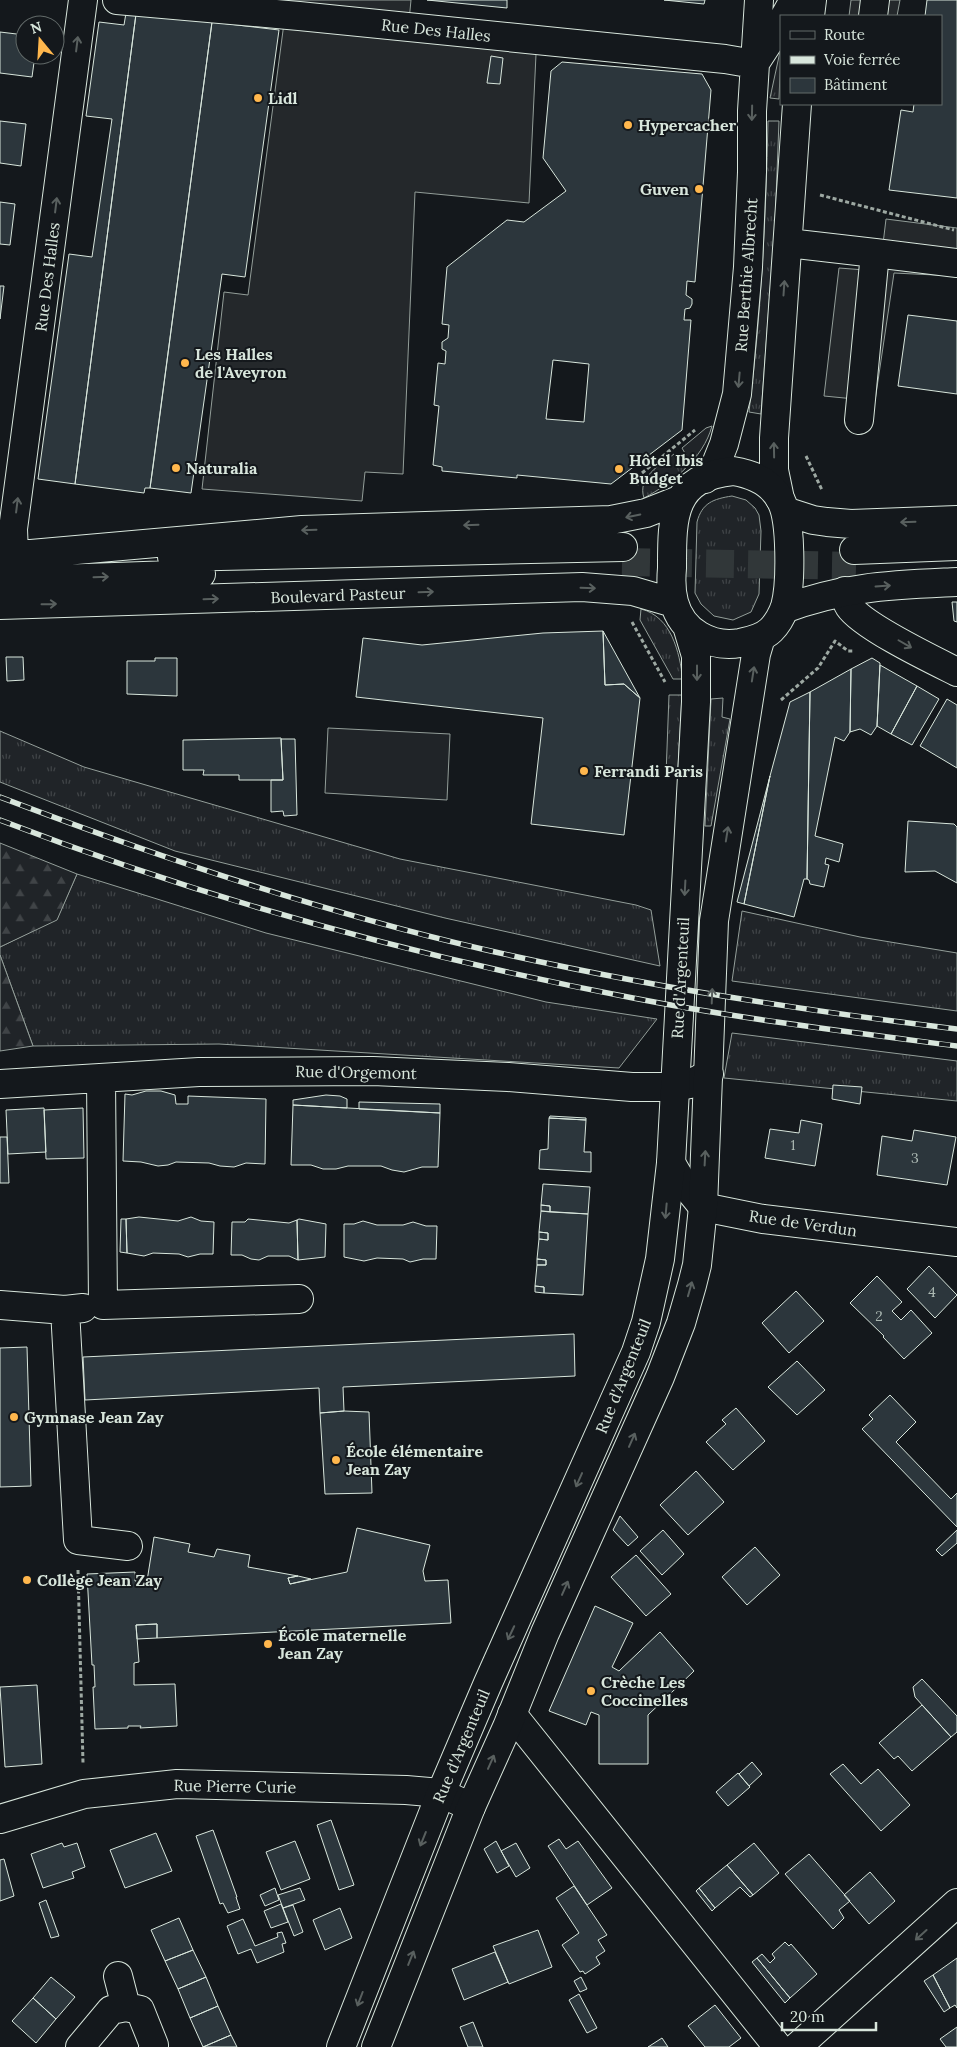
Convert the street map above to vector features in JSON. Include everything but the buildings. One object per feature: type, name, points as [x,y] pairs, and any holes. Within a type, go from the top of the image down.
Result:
[{"type":"main road","name":"Rue Des Halles","points":[[15,554],[13,529],[83,0]]},
{"type":"main road","name":"Rue Des Halles","points":[[116,0],[299,16],[725,59],[754,64]]},
{"type":"main road","name":"Rue Berthie Albrecht","points":[[705,479],[716,464],[724,444],[737,394],[748,267],[754,64],[759,0]]},
{"type":"main road","points":[[786,15],[794,0]]},
{"type":"main road","points":[[810,15],[812,0]]},
{"type":"main road","points":[[873,15],[875,0]]},
{"type":"main road","points":[[754,64],[780,25]]},
{"type":"main road","points":[[679,500],[674,512],[672,530],[671,586],[681,615],[704,639],[727,645],[761,637],[770,631],[784,609],[788,582],[788,538],[783,505],[774,470],[774,438],[797,105]]},
{"type":"main road","points":[[788,243],[957,263]]},
{"type":"main road","points":[[858,420],[875,253]]},
{"type":"main road","points":[[15,554],[302,530],[610,520],[646,514],[679,500],[694,485],[719,472],[733,471],[747,473],[761,479],[783,505],[813,520],[835,523],[957,520]]},
{"type":"main road","points":[[957,546],[855,558],[957,562]]},
{"type":"main road","name":"Boulevard Pasteur","points":[[0,581],[402,567],[622,554],[159,558],[15,554]]},
{"type":"main road","points":[[784,609],[804,601],[866,587],[957,582]]},
{"type":"main road","name":"Boulevard Pasteur","points":[[0,605],[582,587],[633,592],[681,615]]},
{"type":"main road","points":[[845,591],[847,605],[858,616],[907,646],[957,672]]},
{"type":"main road","name":"Rue d'Argenteuil","points":[[341,2047],[441,1793],[636,1352],[650,1307],[660,1259],[671,1163],[697,670],[693,642],[681,615]]},
{"type":"main road","name":"Rue d'Argenteuil","points":[[376,2047],[471,1807],[545,1633],[656,1386],[681,1323],[697,1264],[702,1207],[714,921],[756,654],[761,637]]},
{"type":"main road","name":"Rue d'Orgemont","points":[[0,1084],[199,1072],[373,1071],[508,1077],[632,1087],[674,1088],[690,1084],[709,1074]]},
{"type":"main road","points":[[102,1078],[103,1305]]},
{"type":"main road","points":[[671,1163],[681,1180],[702,1207]]},
{"type":"main road","name":"Rue de Verdun","points":[[702,1207],[763,1219],[957,1242]]},
{"type":"main road","points":[[0,1305],[64,1310],[103,1305],[299,1299]]},
{"type":"main road","points":[[64,1310],[78,1540],[128,1546]]},
{"type":"main road","points":[[512,1714],[778,2047]]},
{"type":"main road","name":"Rue Pierre Curie","points":[[0,1820],[84,1794],[177,1784],[406,1790],[441,1793],[471,1807]]},
{"type":"main road","points":[[808,2043],[957,1902]]},
{"type":"main road","points":[[118,1976],[126,2007]]},
{"type":"main road","points":[[80,2047],[111,2010],[126,2007],[140,2010],[154,2044],[153,2047]]},
{"type":"path","points":[[819,194],[957,231]]},
{"type":"path","points":[[633,492],[642,473],[690,436],[696,429]]},
{"type":"path","points":[[804,449],[809,466],[823,492]]},
{"type":"path","points":[[629,617],[665,683],[672,686]]},
{"type":"path","points":[[781,700],[818,668],[834,641]]},
{"type":"path","points":[[78,1540],[84,1794]]},
{"type":"green space","points":[[780,52],[779,99],[770,98]]},
{"type":"green space","points":[[768,121],[779,121],[775,223],[761,414],[749,412],[762,266]]},
{"type":"green space","points":[[712,426],[702,449],[685,469],[665,485],[644,498],[644,484],[651,472],[674,454],[678,461],[686,455],[682,448],[706,428]]},
{"type":"green space","points":[[732,496],[746,500],[755,508],[759,515],[761,531],[759,594],[751,612],[733,620],[714,616],[701,604],[695,593],[697,522],[699,516],[709,503]]},
{"type":"green space","points":[[641,609],[652,613],[667,628],[676,647],[683,679],[673,679],[640,620]]},
{"type":"green space","points":[[669,695],[682,695],[678,768],[666,775]]},
{"type":"green space","points":[[723,698],[722,717],[730,719],[711,826],[705,826],[711,699]]},
{"type":"green space","points":[[328,728],[450,734],[447,800],[325,793]]},
{"type":"green space","points":[[0,731],[84,767],[400,859],[636,905],[651,910],[660,966],[445,918],[175,851],[0,782]]},
{"type":"green space","points":[[0,843],[77,874],[57,920],[0,947]]},
{"type":"green space","points":[[77,874],[266,933],[546,1002],[657,1019],[619,1068],[219,1044],[33,1046],[0,955],[0,947],[57,919]]},
{"type":"green space","points":[[742,911],[860,937],[957,953],[957,1011],[732,981]]},
{"type":"green space","points":[[0,955],[33,1046],[0,1051]]},
{"type":"green space","points":[[732,1033],[957,1061],[957,1101],[724,1078]]},
{"type":"shaded area","points":[[122,0],[411,0],[409,21],[537,33],[529,203],[415,192],[403,474],[365,472],[362,501],[202,489],[224,292],[248,295],[284,23]]},
{"type":"shaded area","points":[[851,0],[900,0],[897,15],[849,15]]},
{"type":"shaded area","points":[[886,219],[957,228],[955,276],[894,273],[875,401],[824,396],[839,268],[880,269]]},
{"type":"tunnel","points":[[622,562],[856,566]]},
{"type":"railway","points":[[0,797],[119,841],[299,900],[360,918],[482,949],[659,985],[838,1014],[957,1029]]},
{"type":"railway","points":[[0,820],[77,849],[233,900],[312,923],[472,964],[552,982],[714,1012],[795,1025],[957,1046]]},
{"type":"place","name":"Lidl","points":[[258,98]]},
{"type":"place","name":"Hypercacher","points":[[628,125]]},
{"type":"place","name":"Guven","points":[[699,189]]},
{"type":"place","name":"Les Halles de l'Aveyron","points":[[185,363]]},
{"type":"place","name":"Naturalia","points":[[176,468]]},
{"type":"place","name":"Hôtel Ibis Budget","points":[[619,469]]},
{"type":"place","name":"Ferrandi Paris","points":[[584,771]]},
{"type":"place","name":"Gymnase Jean Zay","points":[[14,1417]]},
{"type":"place","name":"École élémentaire Jean Zay","points":[[336,1460]]},
{"type":"place","name":"Collège Jean Zay","points":[[27,1580]]},
{"type":"place","name":"École maternelle Jean Zay","points":[[268,1644]]},
{"type":"place","name":"Crèche Les Coccinelles","points":[[591,1691]]}]
